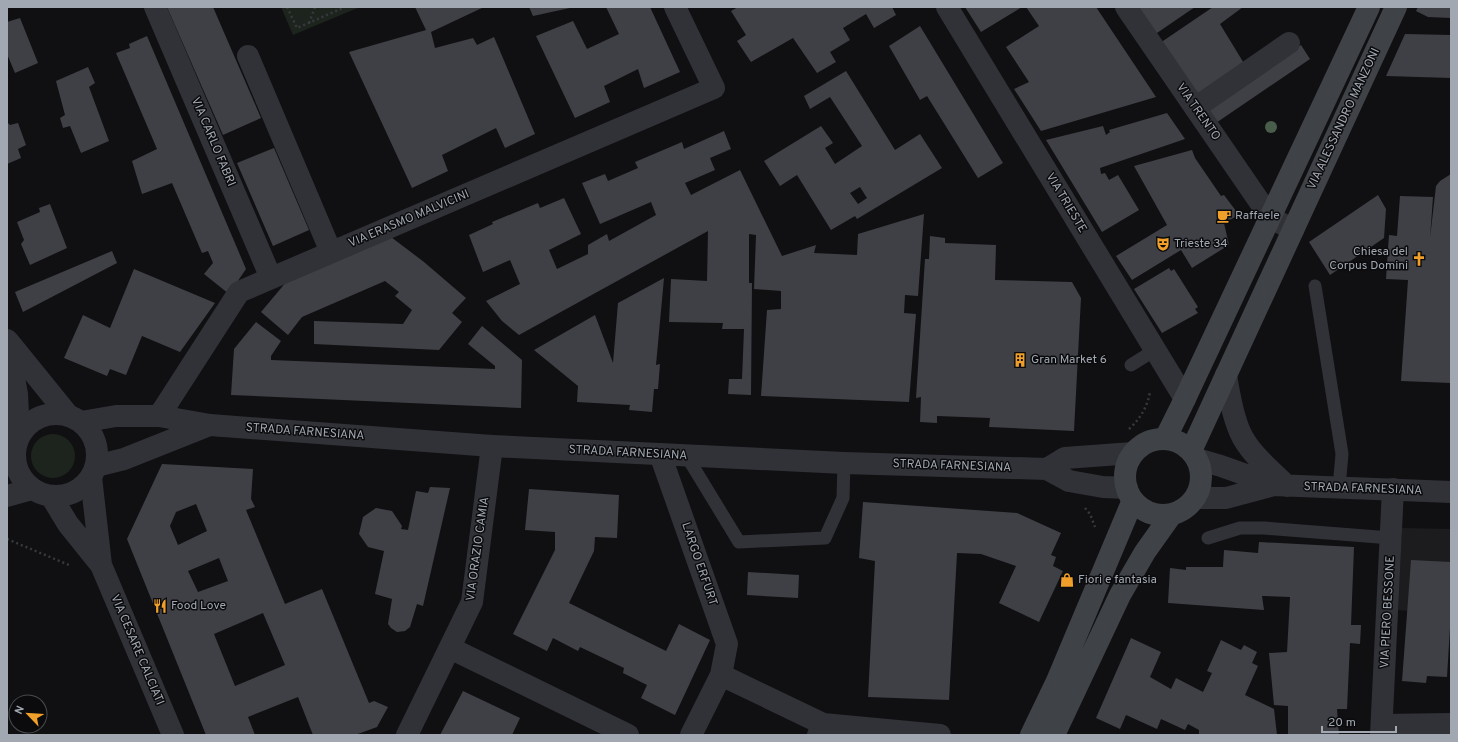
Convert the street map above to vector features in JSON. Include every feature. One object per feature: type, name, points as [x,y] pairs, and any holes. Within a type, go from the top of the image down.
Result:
[{"type":"main road","name":"VIA ALESSANDRO MANZONI","points":[[1165,439],[1369,7]]},
{"type":"main road","name":"VIA ALESSANDRO MANZONI","points":[[1194,455],[1226,375],[1396,7]]},
{"type":"main road","name":"STRADA FARNESIANA","points":[[1165,439],[1174,440],[1194,455]]},
{"type":"main road","points":[[1165,439],[1153,440],[1142,445],[1128,464],[1125,476],[1130,494],[1141,508],[1150,513],[1161,515],[1172,514],[1189,506],[1195,498],[1202,479],[1194,455]]},
{"type":"main road","points":[[1031,735],[1057,681],[1130,494]]},
{"type":"main road","points":[[1057,733],[1120,595],[1145,552],[1172,514]]},
{"type":"street","name":"VIA CARLO FABRI","points":[[155,7],[271,278]]},
{"type":"street","name":"VIA ERASMO MALVICINI","points":[[159,416],[239,292],[714,88],[675,7]]},
{"type":"street","name":"VIA TRIESTE","points":[[947,7],[1185,399]]},
{"type":"street","name":"VIA TRENTO","points":[[1126,7],[1270,217]]},
{"type":"street","points":[[1196,108],[1289,43]]},
{"type":"street","points":[[248,56],[331,252]]},
{"type":"street","points":[[1270,217],[1293,230]]},
{"type":"street","points":[[7,340],[74,419],[89,430],[95,442],[97,454],[94,472],[84,486],[74,493],[63,496],[42,493],[7,496]]},
{"type":"street","points":[[7,340],[17,394],[14,448],[15,461],[18,472],[24,482],[42,493]]},
{"type":"street","points":[[1226,375],[1230,400],[1240,432],[1281,485]]},
{"type":"street","points":[[14,448],[28,425],[40,417],[54,414],[74,419]]},
{"type":"street","name":"STRADA FARNESIANA","points":[[74,419],[116,416],[159,416],[210,425],[492,446],[844,463],[1047,468],[1069,481],[1103,487],[1130,494]]},
{"type":"street","name":"STRADA FARNESIANA","points":[[94,472],[210,425]]},
{"type":"street","name":"VIA ORAZIO CAMIA","points":[[407,735],[472,602],[492,446]]},
{"type":"street","name":"LARGO ERFURT","points":[[660,454],[727,644],[721,675],[691,735]]},
{"type":"street","points":[[1047,468],[1065,458],[1134,454]]},
{"type":"street","name":"STRADA FARNESIANA","points":[[1194,455],[1221,466],[1281,485]]},
{"type":"street","name":"VIA CESARE CALCIATI","points":[[94,472],[101,565]]},
{"type":"street","name":"STRADA FARNESIANA","points":[[1195,498],[1226,498],[1281,485],[1451,492]]},
{"type":"street","name":"VIA PIERO BESSONE","points":[[1382,730],[1393,489]]},
{"type":"street","name":"VIA CESARE CALCIATI","points":[[42,493],[101,565],[172,735]]},
{"type":"street","points":[[450,648],[628,735]]},
{"type":"street","points":[[721,675],[820,730],[940,735]]},
{"type":"street","points":[[1382,730],[1451,724]]},
{"type":"lane","points":[[1315,286],[1342,454],[1339,487]]},
{"type":"lane","points":[[1131,365],[1155,350]]},
{"type":"lane","points":[[686,456],[738,542],[825,538],[843,498],[844,463]]},
{"type":"lane","points":[[1208,538],[1240,528],[1264,528],[1391,538]]},
{"type":"path","points":[[287,7],[297,28],[345,7]]},
{"type":"path","points":[[309,23],[315,7]]},
{"type":"path","points":[[1082,506],[1090,514],[1096,529]]},
{"type":"path","points":[[7,539],[70,565]]},
{"type":"shaded area","points":[[281,7],[360,7],[293,35]]},
{"type":"shaded area","points":[[49,434],[57,434],[69,440],[75,452],[75,460],[69,472],[57,478],[49,478],[37,472],[31,460],[31,452],[37,440]]},
{"type":"shaded area","points":[[1402,528],[1451,529],[1451,614],[1398,610]]},
{"type":"building","points":[[167,7],[213,7],[261,118],[223,135]]},
{"type":"building","points":[[415,7],[484,7],[431,32],[435,48],[473,38],[477,45],[494,37],[535,134],[505,148],[496,128],[442,155],[448,171],[412,188],[349,52],[426,30]]},
{"type":"building","points":[[529,7],[570,7],[570,8],[533,16]]},
{"type":"building","points":[[606,7],[650,7],[680,72],[644,88],[638,69],[604,86],[610,102],[575,118],[536,36],[573,21],[587,49],[619,34]]},
{"type":"building","points":[[738,7],[892,7],[896,15],[874,28],[866,14],[843,28],[850,40],[830,52],[836,62],[817,73],[793,38],[751,62],[737,41],[746,35],[731,11]]},
{"type":"building","points":[[965,7],[1022,7],[981,32]]},
{"type":"building","points":[[1026,7],[1096,7],[1156,97],[1041,131],[1014,89],[1029,82],[1006,47],[1039,26]]},
{"type":"building","points":[[1134,7],[1195,7],[1154,35]]},
{"type":"building","points":[[1213,7],[1243,7],[1220,24],[1245,65],[1195,98],[1160,43]]},
{"type":"building","points":[[1418,7],[1451,7],[1451,18],[1428,17],[1416,11]]},
{"type":"building","points":[[20,18],[38,63],[15,73],[7,54],[7,22]]},
{"type":"building","points":[[920,26],[1003,163],[978,178],[927,96],[920,100],[889,46]]},
{"type":"building","points":[[1405,34],[1451,35],[1451,78],[1386,76]]},
{"type":"building","points":[[147,36],[246,269],[229,294],[204,274],[213,263],[208,251],[202,253],[172,183],[142,194],[132,161],[157,149],[116,53],[130,48],[129,44]]},
{"type":"building","points":[[1301,45],[1310,59],[1213,125],[1203,111]]},
{"type":"building","points":[[88,67],[95,83],[89,87],[109,141],[81,153],[70,126],[63,128],[60,118],[65,115],[56,81]]},
{"type":"building","points":[[846,71],[895,150],[920,134],[942,168],[857,219],[855,216],[831,230],[797,175],[780,186],[764,161],[821,126],[833,143],[825,148],[835,164],[862,146],[830,97],[810,109],[804,96]],"holes":[[[860,187],[867,198],[858,204],[850,193]]]},
{"type":"building","points":[[1167,113],[1185,139],[1100,168],[1101,174],[1105,173],[1109,180],[1118,175],[1139,210],[1102,232],[1046,140],[1103,126],[1106,135],[1110,132],[1109,130]]},
{"type":"building","points":[[7,122],[10,125],[18,123],[26,145],[18,149],[21,158],[7,164]]},
{"type":"building","points":[[724,131],[731,149],[710,158],[715,170],[685,183],[691,195],[740,170],[782,256],[816,245],[814,253],[857,255],[858,234],[924,214],[918,296],[905,295],[904,313],[916,314],[909,402],[761,396],[767,310],[781,309],[781,291],[754,289],[756,235],[749,234],[749,283],[752,283],[751,395],[728,394],[729,379],[742,379],[744,329],[722,329],[723,323],[669,322],[671,279],[707,281],[708,231],[519,335],[502,321],[486,301],[520,284],[510,260],[483,272],[469,235],[493,224],[492,222],[538,203],[540,208],[564,198],[581,234],[549,250],[557,269],[588,254],[588,245],[607,234],[609,241],[656,215],[651,202],[600,224],[582,183],[605,174],[608,181],[638,168],[635,162],[682,142],[684,149]]},
{"type":"building","points":[[274,148],[309,230],[273,246],[237,163]]},
{"type":"building","points":[[1192,150],[1195,158],[1221,196],[1224,195],[1239,215],[1224,223],[1229,245],[1192,268],[1181,250],[1132,280],[1116,256],[1167,225],[1134,166]]},
{"type":"building","name":"Chiesa del Corpus Domini","points":[[1451,174],[1451,383],[1401,381],[1408,280],[1386,279],[1389,235],[1397,236],[1400,196],[1433,197],[1430,238],[1436,186],[1440,181]]},
{"type":"building","points":[[1378,195],[1386,209],[1384,238],[1330,275],[1309,242]]},
{"type":"building","points":[[50,204],[67,248],[30,265],[21,244],[24,240],[17,222],[40,212],[39,208]]},
{"type":"building","name":"Gran Market 6","points":[[930,236],[945,238],[945,243],[996,245],[995,280],[1072,282],[1081,298],[1074,431],[989,427],[990,418],[937,416],[937,423],[920,422],[921,397],[916,398],[925,259],[929,259]]},
{"type":"building","points":[[391,237],[424,262],[466,298],[452,313],[462,322],[439,350],[314,344],[314,321],[403,324],[412,310],[395,296],[399,292],[385,281],[302,317],[288,335],[261,312],[287,281]]},
{"type":"building","points":[[112,251],[117,263],[23,312],[15,292]]},
{"type":"building","points":[[1169,268],[1171,271],[1174,269],[1198,307],[1195,309],[1198,313],[1162,333],[1134,289]]},
{"type":"building","points":[[134,269],[215,303],[180,352],[142,336],[126,375],[110,369],[107,376],[64,358],[83,315],[110,328]]},
{"type":"building","points":[[664,278],[656,365],[660,364],[658,389],[654,389],[652,412],[629,410],[630,405],[577,402],[578,386],[534,350],[595,315],[613,363],[618,303]]},
{"type":"building","points":[[256,322],[281,341],[271,356],[271,360],[495,369],[495,366],[468,344],[482,326],[522,360],[521,408],[231,395],[234,349]]},
{"type":"building","points":[[162,464],[253,469],[251,499],[255,507],[246,510],[285,604],[322,589],[369,703],[374,701],[388,707],[377,727],[355,735],[313,735],[298,697],[248,717],[255,735],[206,735],[127,539]],"holes":[[[196,504],[207,531],[178,545],[170,526],[176,512]],[[219,558],[228,581],[198,592],[188,571]],[[263,613],[285,665],[235,686],[214,634]]]},
{"type":"building","points":[[430,487],[450,488],[423,606],[417,604],[410,627],[405,631],[397,632],[388,624],[392,599],[375,594],[384,551],[368,547],[359,534],[363,517],[376,508],[392,511],[402,526],[401,529],[408,530],[416,491],[428,493]]},
{"type":"building","points":[[529,489],[619,495],[617,538],[595,537],[594,551],[569,603],[666,651],[679,624],[710,640],[675,715],[641,698],[647,685],[623,673],[624,668],[580,647],[578,651],[553,638],[547,651],[513,634],[555,550],[555,532],[525,530]]},
{"type":"building","points":[[863,502],[1017,513],[1061,533],[1051,555],[1056,557],[1053,566],[1063,571],[1039,622],[999,603],[1016,566],[981,554],[957,553],[949,700],[868,697],[875,561],[859,558]]},
{"type":"building","points":[[1259,542],[1354,547],[1351,625],[1361,625],[1360,644],[1350,643],[1347,709],[1337,709],[1339,735],[1288,735],[1288,706],[1274,705],[1269,653],[1287,652],[1290,597],[1262,596],[1264,610],[1168,603],[1170,568],[1186,570],[1186,567],[1223,567],[1224,550],[1258,553]]},
{"type":"building","points":[[1411,560],[1451,562],[1451,612],[1447,677],[1427,676],[1426,683],[1402,681]]},
{"type":"building","points":[[748,572],[799,575],[798,598],[747,595]]},
{"type":"building","points":[[1131,638],[1161,652],[1150,677],[1171,689],[1176,678],[1203,692],[1212,673],[1207,671],[1221,640],[1241,650],[1244,645],[1257,652],[1252,663],[1258,666],[1245,695],[1274,709],[1277,735],[1199,735],[1199,730],[1188,724],[1185,730],[1161,719],[1157,729],[1126,715],[1120,729],[1096,718]]},
{"type":"building","points":[[463,691],[520,718],[512,735],[440,735]]},
{"type":"place","name":"Raffaele","points":[[1224,216]]},
{"type":"place","name":"Trieste 34","points":[[1163,244]]},
{"type":"place","name":"Chiesa del Corpus Domini","points":[[1419,259]]},
{"type":"place","name":"Gran Market 6","points":[[1020,360]]},
{"type":"place","name":"Fiori e fantasia","points":[[1067,580]]},
{"type":"place","name":"Food Love","points":[[160,606]]}]
